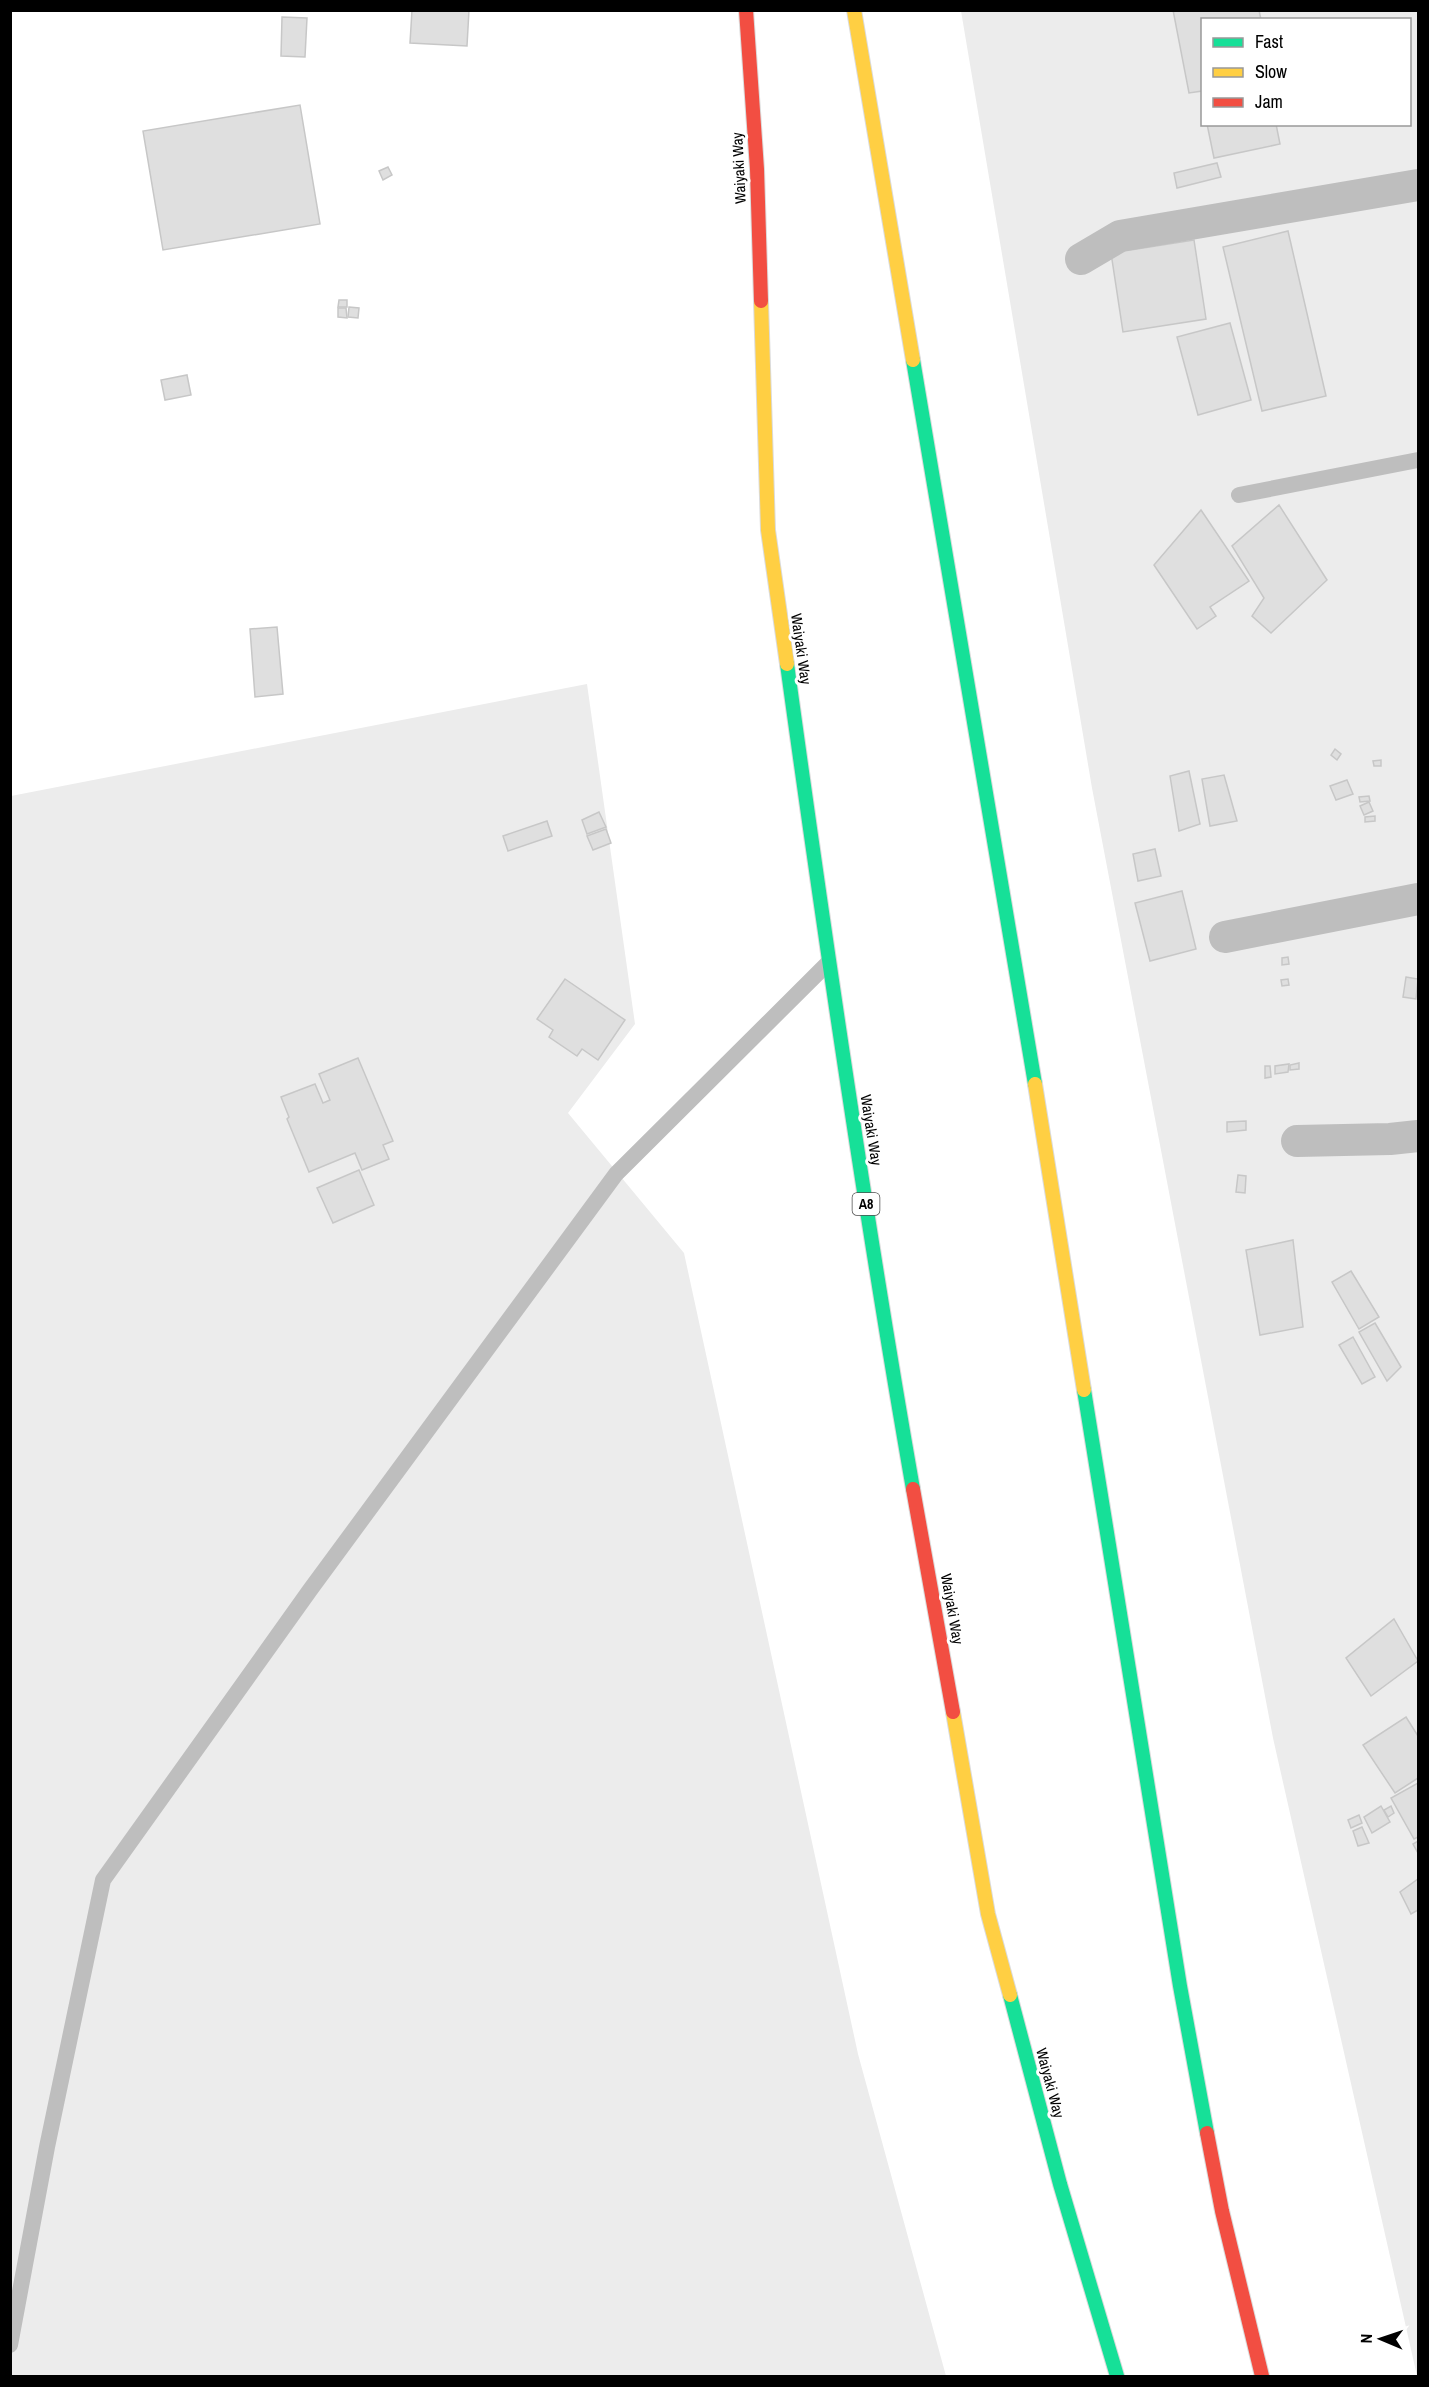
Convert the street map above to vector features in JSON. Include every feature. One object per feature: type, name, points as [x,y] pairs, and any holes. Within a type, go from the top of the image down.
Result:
[{"type":"highway","name":"Waiyaki Way","points":[[746,10],[757,169],[768,530],[828,962],[882,1310],[988,1914],[1060,2184],[1117,2376]]},
{"type":"highway","points":[[854,10],[1016,964],[1180,1986],[1222,2211],[1262,2376]]},
{"type":"street","points":[[1081,259],[1120,236],[1419,185]]},
{"type":"street","points":[[1225,937],[1419,899]]},
{"type":"street","points":[[1298,1141],[1390,1139],[1419,1136]]},
{"type":"lane","points":[[1239,495],[1419,460]]},
{"type":"lane","points":[[10,2345],[47,2147],[103,1880],[310,1590],[616,1174],[828,962]]},
{"type":"shaded area","points":[[961,11],[1418,11],[1418,2376],[1273,1738],[1092,788]]},
{"type":"shaded area","points":[[587,684],[635,1024],[568,1113],[684,1253],[858,2054],[946,2376],[11,2376],[11,796]]},
{"type":"building","points":[[412,10],[469,10],[467,46],[410,43]]},
{"type":"building","points":[[1173,10],[1259,10],[1261,18],[1201,18],[1201,91],[1189,93]]},
{"type":"building","points":[[282,17],[307,18],[305,57],[281,56]]},
{"type":"building","points":[[300,105],[320,224],[163,250],[143,131]]},
{"type":"building","points":[[1207,126],[1276,126],[1280,144],[1214,158]]},
{"type":"building","points":[[1217,163],[1221,177],[1177,188],[1174,173]]},
{"type":"building","points":[[388,167],[392,175],[383,180],[379,171]]},
{"type":"building","points":[[1288,231],[1326,396],[1262,411],[1223,247]]},
{"type":"building","points":[[1194,240],[1206,319],[1123,332],[1111,253]]},
{"type":"building","points":[[339,300],[347,300],[347,307],[338,307]]},
{"type":"building","points":[[349,307],[359,308],[358,318],[348,317]]},
{"type":"building","points":[[338,308],[346,308],[347,318],[338,317]]},
{"type":"building","points":[[1230,323],[1251,400],[1198,415],[1177,337]]},
{"type":"building","points":[[187,375],[191,395],[165,400],[161,380]]},
{"type":"building","points":[[1279,505],[1327,580],[1271,633],[1252,616],[1264,598],[1232,546]]},
{"type":"building","points":[[1201,510],[1249,581],[1210,607],[1216,616],[1197,629],[1154,565]]},
{"type":"building","points":[[277,627],[283,694],[255,697],[250,629]]},
{"type":"building","points":[[1335,749],[1341,754],[1337,760],[1331,755]]},
{"type":"building","points":[[1381,760],[1381,766],[1374,766],[1373,761]]},
{"type":"building","points":[[1189,771],[1200,824],[1179,831],[1170,776]]},
{"type":"building","points":[[1224,775],[1237,821],[1210,826],[1202,779]]},
{"type":"building","points":[[1347,780],[1353,794],[1336,800],[1330,786]]},
{"type":"building","points":[[1369,796],[1370,801],[1360,802],[1359,797]]},
{"type":"building","points":[[1369,802],[1373,811],[1364,815],[1360,806]]},
{"type":"building","points":[[599,812],[606,827],[587,834],[582,820]]},
{"type":"building","points":[[1375,816],[1375,821],[1365,822],[1365,817]]},
{"type":"building","points":[[547,821],[552,836],[508,851],[503,836]]},
{"type":"building","points":[[606,829],[611,843],[593,850],[587,836]]},
{"type":"building","points":[[1155,849],[1161,876],[1138,881],[1133,854]]},
{"type":"building","points":[[1182,891],[1196,949],[1150,961],[1135,903]]},
{"type":"building","points":[[1288,957],[1289,964],[1282,965],[1282,958]]},
{"type":"building","points":[[1406,977],[1418,979],[1416,999],[1403,997]]},
{"type":"building","points":[[565,979],[625,1020],[598,1060],[582,1049],[577,1056],[549,1037],[553,1030],[537,1019]]},
{"type":"building","points":[[1288,979],[1289,985],[1282,986],[1281,980]]},
{"type":"building","points":[[358,1058],[393,1141],[383,1145],[389,1159],[362,1170],[355,1153],[309,1172],[287,1119],[289,1117],[281,1097],[315,1084],[323,1103],[330,1100],[319,1074]]},
{"type":"building","points":[[1299,1063],[1299,1069],[1290,1070],[1290,1065]]},
{"type":"building","points":[[1289,1064],[1288,1072],[1275,1074],[1275,1066]]},
{"type":"building","points":[[1265,1066],[1270,1066],[1271,1077],[1265,1078]]},
{"type":"building","points":[[1246,1121],[1246,1130],[1227,1132],[1227,1122]]},
{"type":"building","points":[[359,1170],[374,1205],[333,1223],[317,1188]]},
{"type":"building","points":[[1238,1175],[1246,1176],[1245,1193],[1236,1192]]},
{"type":"building","points":[[1293,1240],[1303,1327],[1260,1335],[1246,1250]]},
{"type":"building","points":[[1351,1271],[1379,1317],[1359,1329],[1332,1282]]},
{"type":"building","points":[[1375,1323],[1401,1367],[1387,1381],[1359,1332]]},
{"type":"building","points":[[1353,1337],[1375,1377],[1362,1384],[1339,1345]]},
{"type":"building","points":[[1394,1619],[1418,1661],[1371,1696],[1346,1658]]},
{"type":"building","points":[[1406,1717],[1418,1736],[1418,1778],[1395,1793],[1363,1745]]},
{"type":"building","points":[[1418,1783],[1418,1837],[1414,1839],[1391,1798]]},
{"type":"building","points":[[1381,1806],[1390,1822],[1372,1833],[1364,1817]]},
{"type":"building","points":[[1391,1806],[1394,1813],[1388,1817],[1384,1810]]},
{"type":"building","points":[[1359,1815],[1362,1823],[1351,1828],[1348,1820]]},
{"type":"building","points":[[1362,1827],[1369,1843],[1358,1846],[1353,1831]]},
{"type":"building","points":[[1418,1841],[1418,1853],[1413,1844]]},
{"type":"building","points":[[1418,1879],[1418,1910],[1411,1914],[1400,1892]]},
{"type":"traffic: fast","points":[[913,360],[1035,1084]]},
{"type":"traffic: fast","points":[[787,664],[846,1077],[913,1489]]},
{"type":"traffic: fast","points":[[1084,1390],[1180,1986],[1207,2133]]},
{"type":"traffic: fast","points":[[1010,1995],[1060,2184],[1117,2376]]},
{"type":"traffic: slow","points":[[854,10],[913,360]]},
{"type":"traffic: slow","points":[[761,301],[768,530],[787,664]]},
{"type":"traffic: slow","points":[[1035,1084],[1084,1390]]},
{"type":"traffic: slow","points":[[953,1712],[988,1914],[1010,1995]]},
{"type":"traffic: jam","points":[[746,10],[757,169],[761,301]]},
{"type":"traffic: jam","points":[[913,1489],[953,1712]]},
{"type":"traffic: jam","points":[[1207,2133],[1222,2211],[1262,2376]]}]
